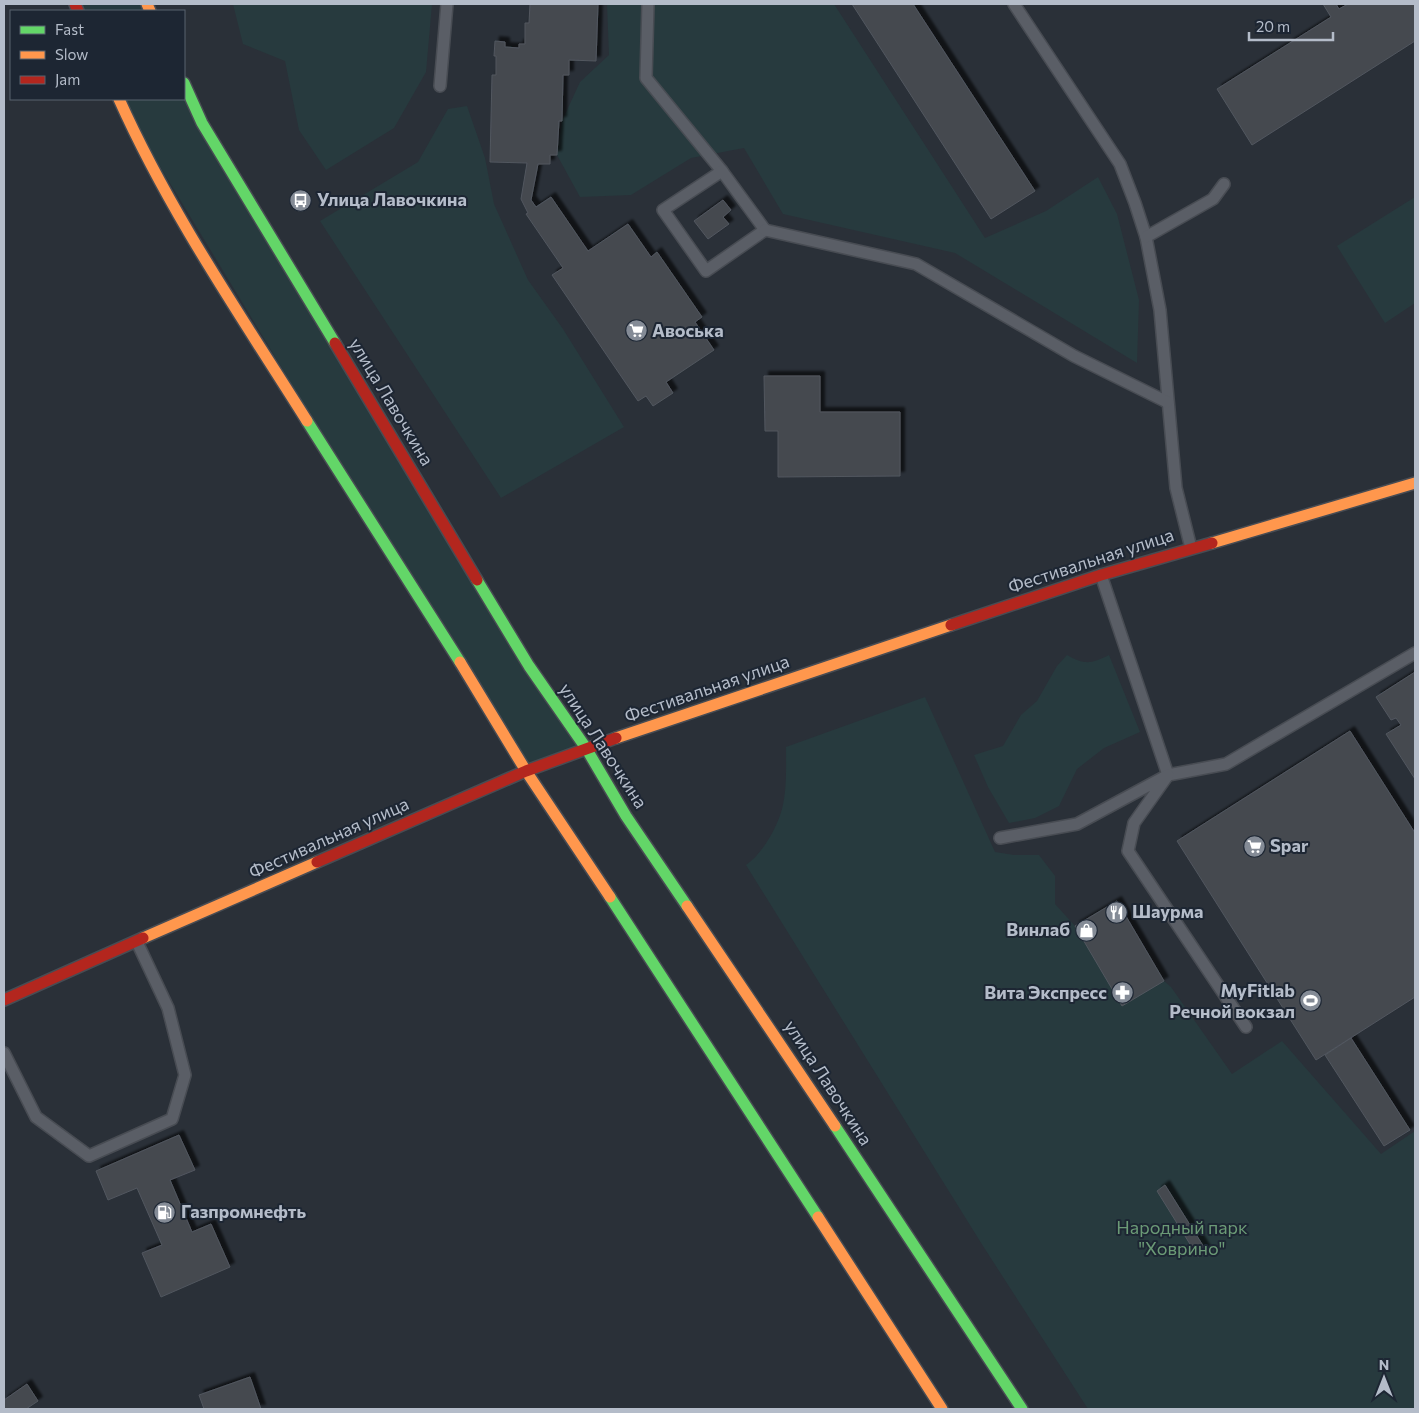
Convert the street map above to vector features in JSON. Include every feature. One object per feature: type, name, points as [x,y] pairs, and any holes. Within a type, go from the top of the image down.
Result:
[{"type":"main road","name":"улица Лавочкина","points":[[185,85],[202,123],[529,666],[586,748],[626,816],[743,986],[1022,1409]]},
{"type":"main road","points":[[119,100],[138,141],[199,251],[482,696],[526,771],[575,843],[942,1409]]},
{"type":"main road","name":"Фестивальная улица","points":[[4,1000],[366,840],[526,771],[586,748],[1101,575],[1415,483]]},
{"type":"lane","points":[[440,86],[446,4]]},
{"type":"lane","points":[[648,4],[646,78],[722,171],[765,230],[916,264],[1074,356],[1167,402]]},
{"type":"lane","points":[[1014,4],[1120,164],[1135,202],[1146,237],[1160,310],[1176,488],[1191,548]]},
{"type":"lane","points":[[722,171],[663,210],[706,271],[765,230]]},
{"type":"lane","points":[[1146,237],[1213,199],[1224,184]]},
{"type":"lane","points":[[1101,575],[1168,774]]},
{"type":"lane","points":[[1000,838],[1077,824],[1168,774],[1226,764],[1415,653]]},
{"type":"lane","points":[[1168,774],[1134,823],[1128,851],[1246,1027]]},
{"type":"lane","points":[[4,1053],[36,1117],[89,1156],[172,1119],[185,1075],[168,1008],[137,942]]},
{"type":"green space","points":[[75,4],[147,4],[150,10],[78,10]]},
{"type":"green space","points":[[233,4],[432,4],[426,72],[394,128],[326,170],[299,130],[285,61],[243,44]]},
{"type":"green space","points":[[607,4],[834,4],[985,238],[1046,211],[1098,177],[1117,214],[1139,300],[1137,363],[955,253],[783,214],[744,148],[691,158],[631,195],[580,197],[557,155],[562,121],[580,82],[609,55]]},
{"type":"green space","points":[[120,100],[185,100],[586,748],[526,771]]},
{"type":"green space","points":[[467,106],[485,158],[494,204],[528,280],[563,329],[624,427],[501,498],[320,221],[418,162],[448,109]]},
{"type":"green space","points":[[1415,197],[1415,303],[1385,323],[1337,246]]},
{"type":"green space","points":[[1067,655],[1083,662],[1093,662],[1109,655],[1140,732],[1104,748],[1077,769],[1059,806],[1035,818],[1009,823],[988,787],[974,755],[1003,746],[1021,715],[1037,701],[1057,666]]},
{"type":"green space","name":"Народный парк \"Ховрино\"","points":[[925,697],[995,852],[1014,855],[1039,855],[1055,876],[1055,904],[1075,926],[1122,1005],[1164,981],[1171,987],[1232,1074],[1282,1041],[1381,1154],[1415,1131],[1415,1409],[1088,1409],[983,1246],[746,865],[763,847],[773,832],[780,816],[784,802],[786,747]]},
{"type":"building","points":[[530,4],[598,4],[596,61],[569,60],[569,75],[563,75],[562,121],[559,121],[557,155],[550,155],[550,164],[538,164],[531,200],[536,207],[551,197],[588,251],[628,224],[651,257],[657,252],[702,317],[695,322],[714,350],[666,382],[673,393],[653,406],[646,396],[638,401],[552,275],[563,268],[526,214],[528,213],[521,199],[527,163],[490,162],[492,75],[496,75],[495,41],[505,42],[505,47],[519,48],[519,44],[525,44],[525,23],[529,23]]},
{"type":"building","points":[[852,4],[913,4],[1035,191],[991,219]]},
{"type":"building","points":[[1323,4],[1336,4],[1339,9],[1348,4],[1415,4],[1415,41],[1252,145],[1217,89],[1331,17]]},
{"type":"building","points":[[723,200],[731,210],[723,217],[729,224],[708,239],[694,221]]},
{"type":"building","points":[[764,376],[820,376],[820,412],[900,412],[900,476],[778,477],[778,431],[765,431]]},
{"type":"building","points":[[1415,672],[1415,779],[1386,734],[1401,725],[1396,718],[1391,720],[1376,697]]},
{"type":"building","points":[[1350,731],[1415,833],[1415,997],[1316,1060],[1177,841]]},
{"type":"building","points":[[1117,901],[1164,981],[1122,1006],[1075,926]]},
{"type":"building","points":[[1351,1038],[1410,1130],[1384,1146],[1325,1055]]},
{"type":"building","name":"Газпромнефть","points":[[179,1135],[195,1170],[170,1180],[192,1232],[211,1224],[230,1267],[161,1297],[142,1253],[162,1245],[137,1188],[108,1200],[96,1171]]},
{"type":"building","points":[[1165,1185],[1207,1252],[1198,1257],[1157,1191]]},
{"type":"building","points":[[250,1377],[261,1409],[204,1409],[199,1395]]},
{"type":"building","points":[[27,1384],[38,1401],[26,1409],[4,1409],[4,1400]]},
{"type":"traffic: fast","points":[[185,85],[202,123],[335,343]]},
{"type":"traffic: fast","points":[[307,421],[460,662]]},
{"type":"traffic: fast","points":[[477,580],[529,666],[586,748],[626,816],[687,906]]},
{"type":"traffic: fast","points":[[610,897],[818,1217]]},
{"type":"traffic: fast","points":[[835,1126],[1022,1409]]},
{"type":"traffic: slow","points":[[147,4],[150,10]]},
{"type":"traffic: slow","points":[[119,100],[183,223],[307,421]]},
{"type":"traffic: slow","points":[[1212,543],[1415,483]]},
{"type":"traffic: slow","points":[[616,738],[951,625]]},
{"type":"traffic: slow","points":[[460,662],[526,771],[610,897]]},
{"type":"traffic: slow","points":[[143,938],[317,862]]},
{"type":"traffic: slow","points":[[687,906],[835,1126]]},
{"type":"traffic: slow","points":[[818,1217],[942,1409]]},
{"type":"traffic: jam","points":[[75,4],[78,10]]},
{"type":"traffic: jam","points":[[335,343],[477,580]]},
{"type":"traffic: jam","points":[[951,625],[1101,575],[1212,543]]},
{"type":"traffic: jam","points":[[317,862],[526,771],[616,738]]},
{"type":"traffic: jam","points":[[4,1000],[143,938]]},
{"type":"place","name":"Улица Лавочкина","points":[[301,200]]},
{"type":"place","name":"Авоська","points":[[636,331]]},
{"type":"place","name":"Spar","points":[[1254,846]]},
{"type":"place","name":"Шаурма","points":[[1116,912]]},
{"type":"place","name":"Винлаб","points":[[1086,930]]},
{"type":"place","name":"Вита Экспресс","points":[[1123,993]]},
{"type":"place","name":"MyFitlab Речной вокзал","points":[[1311,1001]]},
{"type":"place","name":"Газпромнефть","points":[[165,1212]]}]
